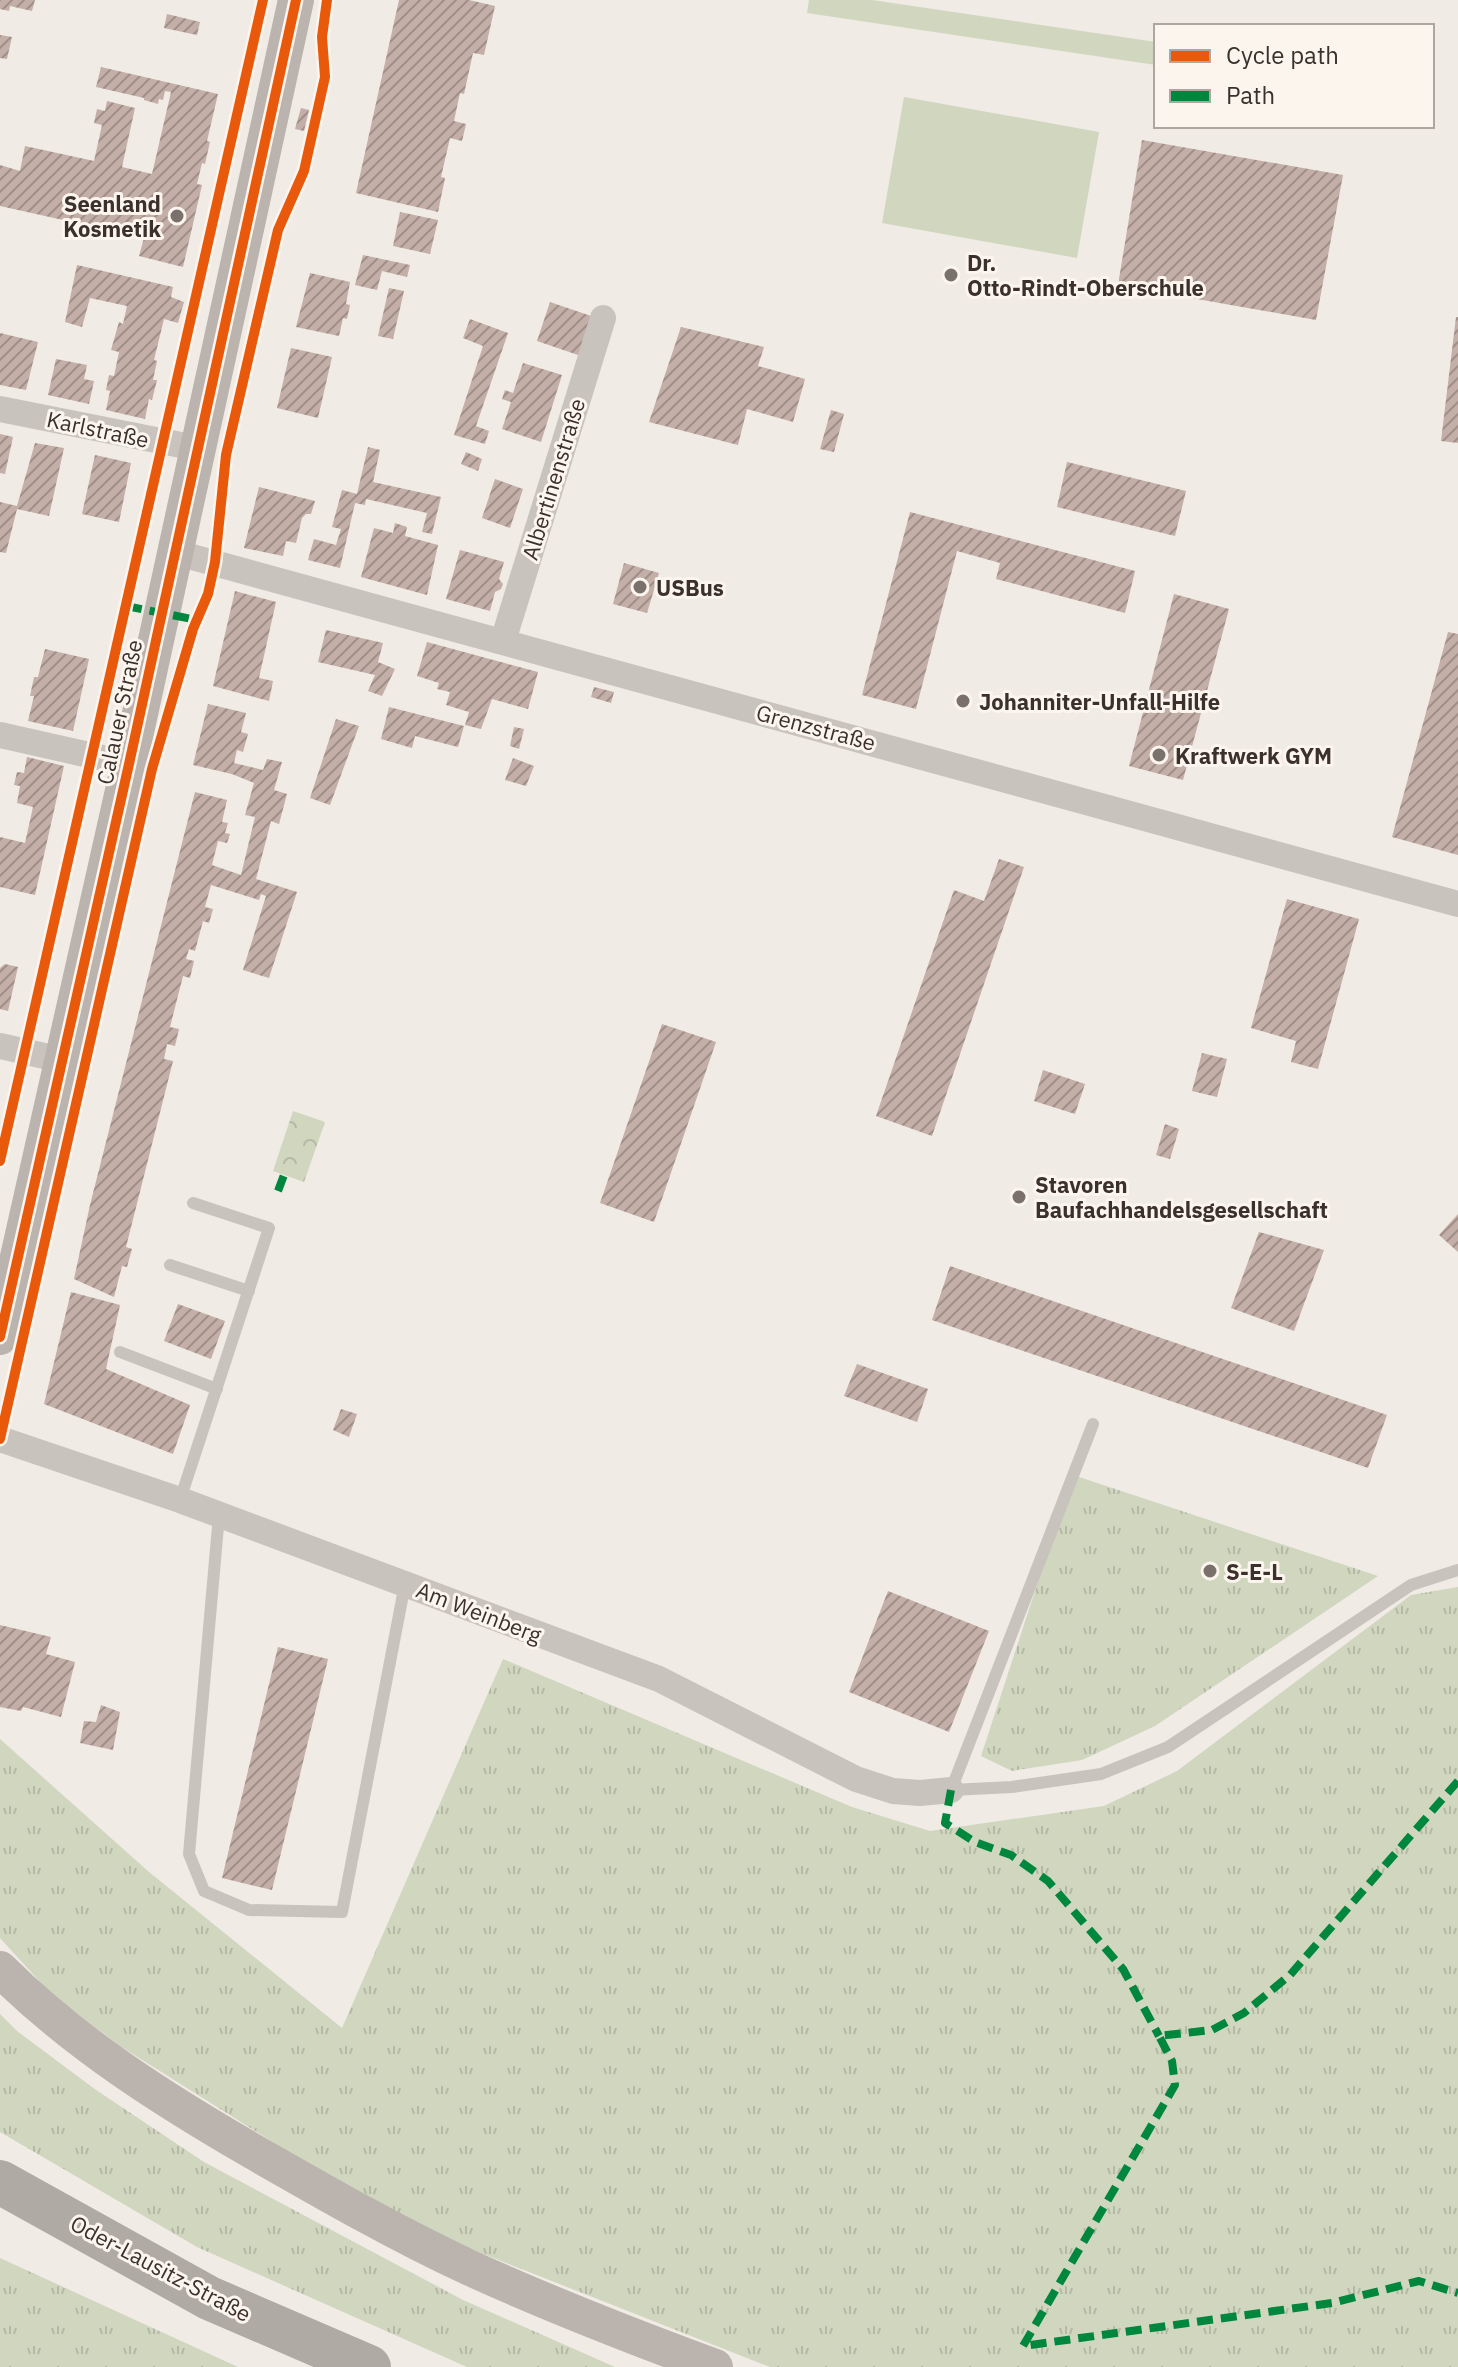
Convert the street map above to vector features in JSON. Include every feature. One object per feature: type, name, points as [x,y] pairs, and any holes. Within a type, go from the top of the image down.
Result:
[{"type":"highway","name":"Oder-Lausitz-Straße","points":[[0,2182],[209,2298],[369,2367]]},
{"type":"street","name":"Calauer Straße","points":[[0,1337],[296,0]]},
{"type":"street","name":"Albertinenstraße","points":[[503,641],[603,318]]},
{"type":"street","name":"Karlstraße","points":[[0,409],[196,448]]},
{"type":"street","name":"Grenzstraße","points":[[174,552],[1458,904]]},
{"type":"street","points":[[0,735],[129,764]]},
{"type":"street","points":[[0,1046],[62,1060]]},
{"type":"street","name":"Am Weinberg","points":[[0,1439],[180,1500],[659,1679],[856,1779],[893,1791],[920,1793],[951,1790]]},
{"type":"street","points":[[0,1969],[31,2000],[90,2047],[199,2120],[314,2186],[466,2266],[586,2319],[715,2367]]},
{"type":"lane","points":[[180,1500],[269,1228],[193,1203]]},
{"type":"lane","points":[[170,1265],[249,1291]]},
{"type":"lane","points":[[120,1352],[217,1389]]},
{"type":"lane","points":[[1093,1424],[951,1790],[1012,1787],[1101,1774],[1168,1747],[1411,1585],[1458,1570]]},
{"type":"lane","points":[[219,1515],[189,1854],[204,1891],[249,1910],[342,1912],[405,1584]]},
{"type":"green space","points":[[809,0],[872,0],[1154,42],[1154,65],[807,13]]},
{"type":"green space","points":[[904,97],[1099,132],[1077,258],[882,223]]},
{"type":"green space","points":[[293,1111],[325,1122],[304,1182],[273,1171]]},
{"type":"green space","points":[[1073,1475],[1378,1576],[1155,1726],[1082,1760],[1012,1771],[981,1756]]},
{"type":"green space","points":[[1458,1587],[1458,2367],[770,2367],[458,2244],[311,2166],[120,2046],[51,1994],[0,1938],[0,1739],[149,1872],[342,2028],[503,1659],[852,1807],[930,1831],[1104,1806],[1177,1771],[1411,1595]]},
{"type":"green space","points":[[0,2014],[17,2031],[96,2090],[204,2162],[463,2300],[615,2367],[467,2367],[197,2247],[0,2132]]},
{"type":"green space","points":[[0,2258],[238,2367],[0,2367]]},
{"type":"building","points":[[0,0],[35,0],[32,11],[10,6],[9,11],[0,9]]},
{"type":"building","points":[[399,0],[469,0],[495,6],[484,55],[473,53],[464,94],[460,93],[454,121],[466,124],[462,141],[450,138],[441,177],[445,178],[438,212],[356,193]]},
{"type":"building","points":[[167,14],[200,22],[197,35],[164,28]]},
{"type":"building","points":[[0,35],[12,37],[7,59],[0,58]]},
{"type":"building","points":[[101,67],[218,94],[205,164],[202,163],[197,184],[202,185],[183,267],[139,256],[144,238],[0,206],[0,165],[20,171],[25,146],[94,161],[102,125],[94,123],[97,109],[105,111],[107,101],[135,108],[122,167],[152,174],[171,92],[165,91],[163,100],[159,99],[158,104],[96,87]]},
{"type":"building","points":[[301,108],[309,110],[304,131],[295,129]]},
{"type":"building","points":[[1142,140],[1343,175],[1316,320],[1118,285]]},
{"type":"building","points":[[400,212],[438,220],[430,254],[393,246]]},
{"type":"building","points":[[363,255],[410,265],[407,277],[382,271],[377,290],[355,285]]},
{"type":"building","points":[[77,265],[173,287],[171,297],[184,302],[178,323],[164,319],[154,360],[157,361],[153,380],[157,380],[145,419],[106,410],[109,375],[114,376],[119,352],[111,350],[127,306],[90,298],[82,327],[65,322]]},
{"type":"building","points":[[310,273],[350,282],[346,304],[350,305],[339,336],[296,327]]},
{"type":"building","points":[[389,288],[404,291],[393,339],[378,336]]},
{"type":"building","points":[[550,302],[594,317],[581,356],[537,341]]},
{"type":"building","points":[[1458,317],[1458,443],[1441,441]]},
{"type":"building","points":[[470,319],[508,333],[476,426],[489,431],[485,444],[454,435],[483,346],[463,338]]},
{"type":"building","points":[[681,327],[764,347],[758,366],[805,379],[793,422],[747,409],[738,445],[649,422]]},
{"type":"building","points":[[0,333],[38,342],[26,390],[0,385]]},
{"type":"building","points":[[291,348],[332,357],[318,418],[277,408]]},
{"type":"building","points":[[56,359],[87,365],[84,379],[94,381],[89,404],[48,395]]},
{"type":"building","points":[[523,363],[562,375],[541,442],[502,429],[511,402],[502,399],[505,390],[513,393]]},
{"type":"building","points":[[831,410],[844,414],[834,452],[820,449]]},
{"type":"building","points":[[0,434],[13,437],[5,474],[0,473]]},
{"type":"building","points":[[35,443],[64,448],[49,516],[17,509],[6,553],[0,552],[0,502],[17,506]]},
{"type":"building","points":[[368,447],[380,450],[373,482],[441,497],[432,534],[422,532],[427,513],[366,499],[365,505],[355,503],[340,568],[308,560],[314,539],[336,545],[341,529],[332,527],[342,490],[357,494]]},
{"type":"building","points":[[466,452],[482,459],[478,471],[461,464]]},
{"type":"building","points":[[95,455],[131,463],[119,522],[82,514]]},
{"type":"building","points":[[1067,462],[1186,491],[1175,536],[1057,507]]},
{"type":"building","points":[[495,479],[523,489],[510,528],[482,518]]},
{"type":"building","points":[[259,487],[315,501],[311,514],[302,518],[296,543],[286,541],[283,556],[244,548]]},
{"type":"building","points":[[910,512],[1135,571],[1125,613],[996,579],[1000,563],[957,551],[916,709],[862,695]]},
{"type":"building","points":[[395,523],[407,527],[405,536],[438,545],[427,595],[361,577],[374,528],[393,533]]},
{"type":"building","points":[[460,550],[504,562],[499,579],[503,584],[495,592],[490,611],[446,599]]},
{"type":"building","points":[[624,563],[659,573],[647,613],[613,604]]},
{"type":"building","points":[[235,591],[276,602],[259,678],[273,681],[269,701],[213,686]]},
{"type":"building","points":[[1174,594],[1229,609],[1183,780],[1129,766]]},
{"type":"building","points":[[326,630],[383,643],[378,662],[395,669],[382,696],[368,691],[375,675],[318,662]]},
{"type":"building","points":[[1448,632],[1458,634],[1458,855],[1392,837]]},
{"type":"building","points":[[427,642],[538,672],[528,709],[492,699],[481,729],[465,725],[469,712],[446,705],[450,692],[437,689],[439,683],[417,676]]},
{"type":"building","points":[[45,649],[89,659],[73,731],[28,721],[34,696],[30,696],[34,677],[38,677]]},
{"type":"building","points":[[594,687],[614,692],[611,703],[591,697]]},
{"type":"building","points":[[208,704],[246,713],[241,732],[248,734],[243,752],[237,750],[234,763],[263,770],[267,759],[282,762],[274,790],[287,794],[279,824],[271,821],[256,879],[297,892],[269,978],[243,970],[266,896],[261,894],[259,900],[211,885],[205,907],[213,909],[209,923],[203,921],[195,951],[189,949],[186,959],[194,961],[190,978],[183,976],[170,1027],[179,1029],[175,1046],[167,1044],[164,1059],[173,1061],[126,1247],[132,1249],[127,1267],[122,1266],[114,1297],[74,1279],[195,792],[227,800],[222,822],[228,823],[225,833],[230,834],[227,843],[218,841],[212,865],[241,875],[255,817],[245,815],[254,783],[232,774],[193,765]]},
{"type":"building","points":[[389,707],[464,726],[458,747],[415,736],[412,748],[381,739]]},
{"type":"building","points":[[336,719],[359,726],[330,805],[310,798]]},
{"type":"building","points":[[514,727],[524,729],[519,749],[510,746]]},
{"type":"building","points":[[27,757],[64,766],[35,895],[0,887],[0,837],[25,843],[33,807],[17,803],[20,786],[14,785],[17,772],[24,773]]},
{"type":"building","points":[[513,758],[534,766],[526,786],[505,780]]},
{"type":"building","points":[[999,859],[1024,867],[932,1136],[876,1116],[954,890],[984,901]]},
{"type":"building","points":[[1287,899],[1359,919],[1318,1069],[1291,1062],[1296,1041],[1251,1028]]},
{"type":"building","points":[[5,964],[18,967],[8,1011],[0,1009],[0,968]]},
{"type":"building","points":[[662,1024],[716,1042],[654,1222],[600,1203]]},
{"type":"building","points":[[1202,1053],[1227,1059],[1217,1097],[1192,1091]]},
{"type":"building","points":[[1043,1070],[1085,1084],[1075,1114],[1034,1101]]},
{"type":"building","points":[[1165,1124],[1179,1129],[1170,1159],[1156,1155]]},
{"type":"building","points":[[1458,1214],[1458,1252],[1439,1235]]},
{"type":"building","points":[[1259,1232],[1324,1250],[1294,1331],[1231,1308]]},
{"type":"building","points":[[950,1266],[1387,1415],[1368,1468],[932,1320]]},
{"type":"building","points":[[71,1292],[120,1305],[106,1369],[190,1405],[173,1454],[44,1404]]},
{"type":"building","points":[[178,1304],[225,1321],[211,1359],[164,1341]]},
{"type":"building","points":[[857,1364],[928,1389],[917,1422],[844,1396]]},
{"type":"building","points":[[341,1409],[357,1414],[349,1437],[333,1430]]},
{"type":"building","points":[[888,1591],[989,1631],[949,1732],[849,1692]]},
{"type":"building","points":[[0,1625],[51,1637],[46,1654],[75,1662],[61,1717],[23,1707],[21,1711],[0,1707]]},
{"type":"building","points":[[278,1647],[328,1659],[272,1890],[222,1878]]},
{"type":"building","points":[[101,1705],[120,1712],[113,1750],[80,1743],[84,1721],[96,1722]]},
{"type":"marked path","points":[[126,606],[197,620]]},
{"type":"marked path","points":[[278,1191],[284,1175]]},
{"type":"marked path","points":[[1458,1781],[1290,1975],[1244,2013],[1212,2030],[1159,2036],[1172,2061],[1175,2085],[1023,2346],[1332,2303],[1419,2281],[1458,2293]]},
{"type":"marked path","points":[[951,1790],[945,1823],[975,1842],[1011,1855],[1048,1881],[1123,1969],[1159,2036]]},
{"type":"cycle path","points":[[0,1161],[263,0]]},
{"type":"cycle path","points":[[0,1337],[296,0]]},
{"type":"cycle path","points":[[0,1439],[152,769],[193,629],[208,594],[215,562],[226,455],[278,230],[304,171],[325,77],[322,37],[327,0]]},
{"type":"place","name":"Seenland Kosmetik","points":[[177,216]]},
{"type":"place","name":"Dr. Otto-Rindt-Oberschule","points":[[951,275]]},
{"type":"place","name":"USBus","points":[[640,587]]},
{"type":"place","name":"Johanniter-Unfall-Hilfe","points":[[963,701]]},
{"type":"place","name":"Kraftwerk GYM","points":[[1159,755]]},
{"type":"place","name":"Stavoren Baufachhandelsgesellschaft","points":[[1019,1197]]},
{"type":"place","name":"S-E-L","points":[[1210,1571]]}]
